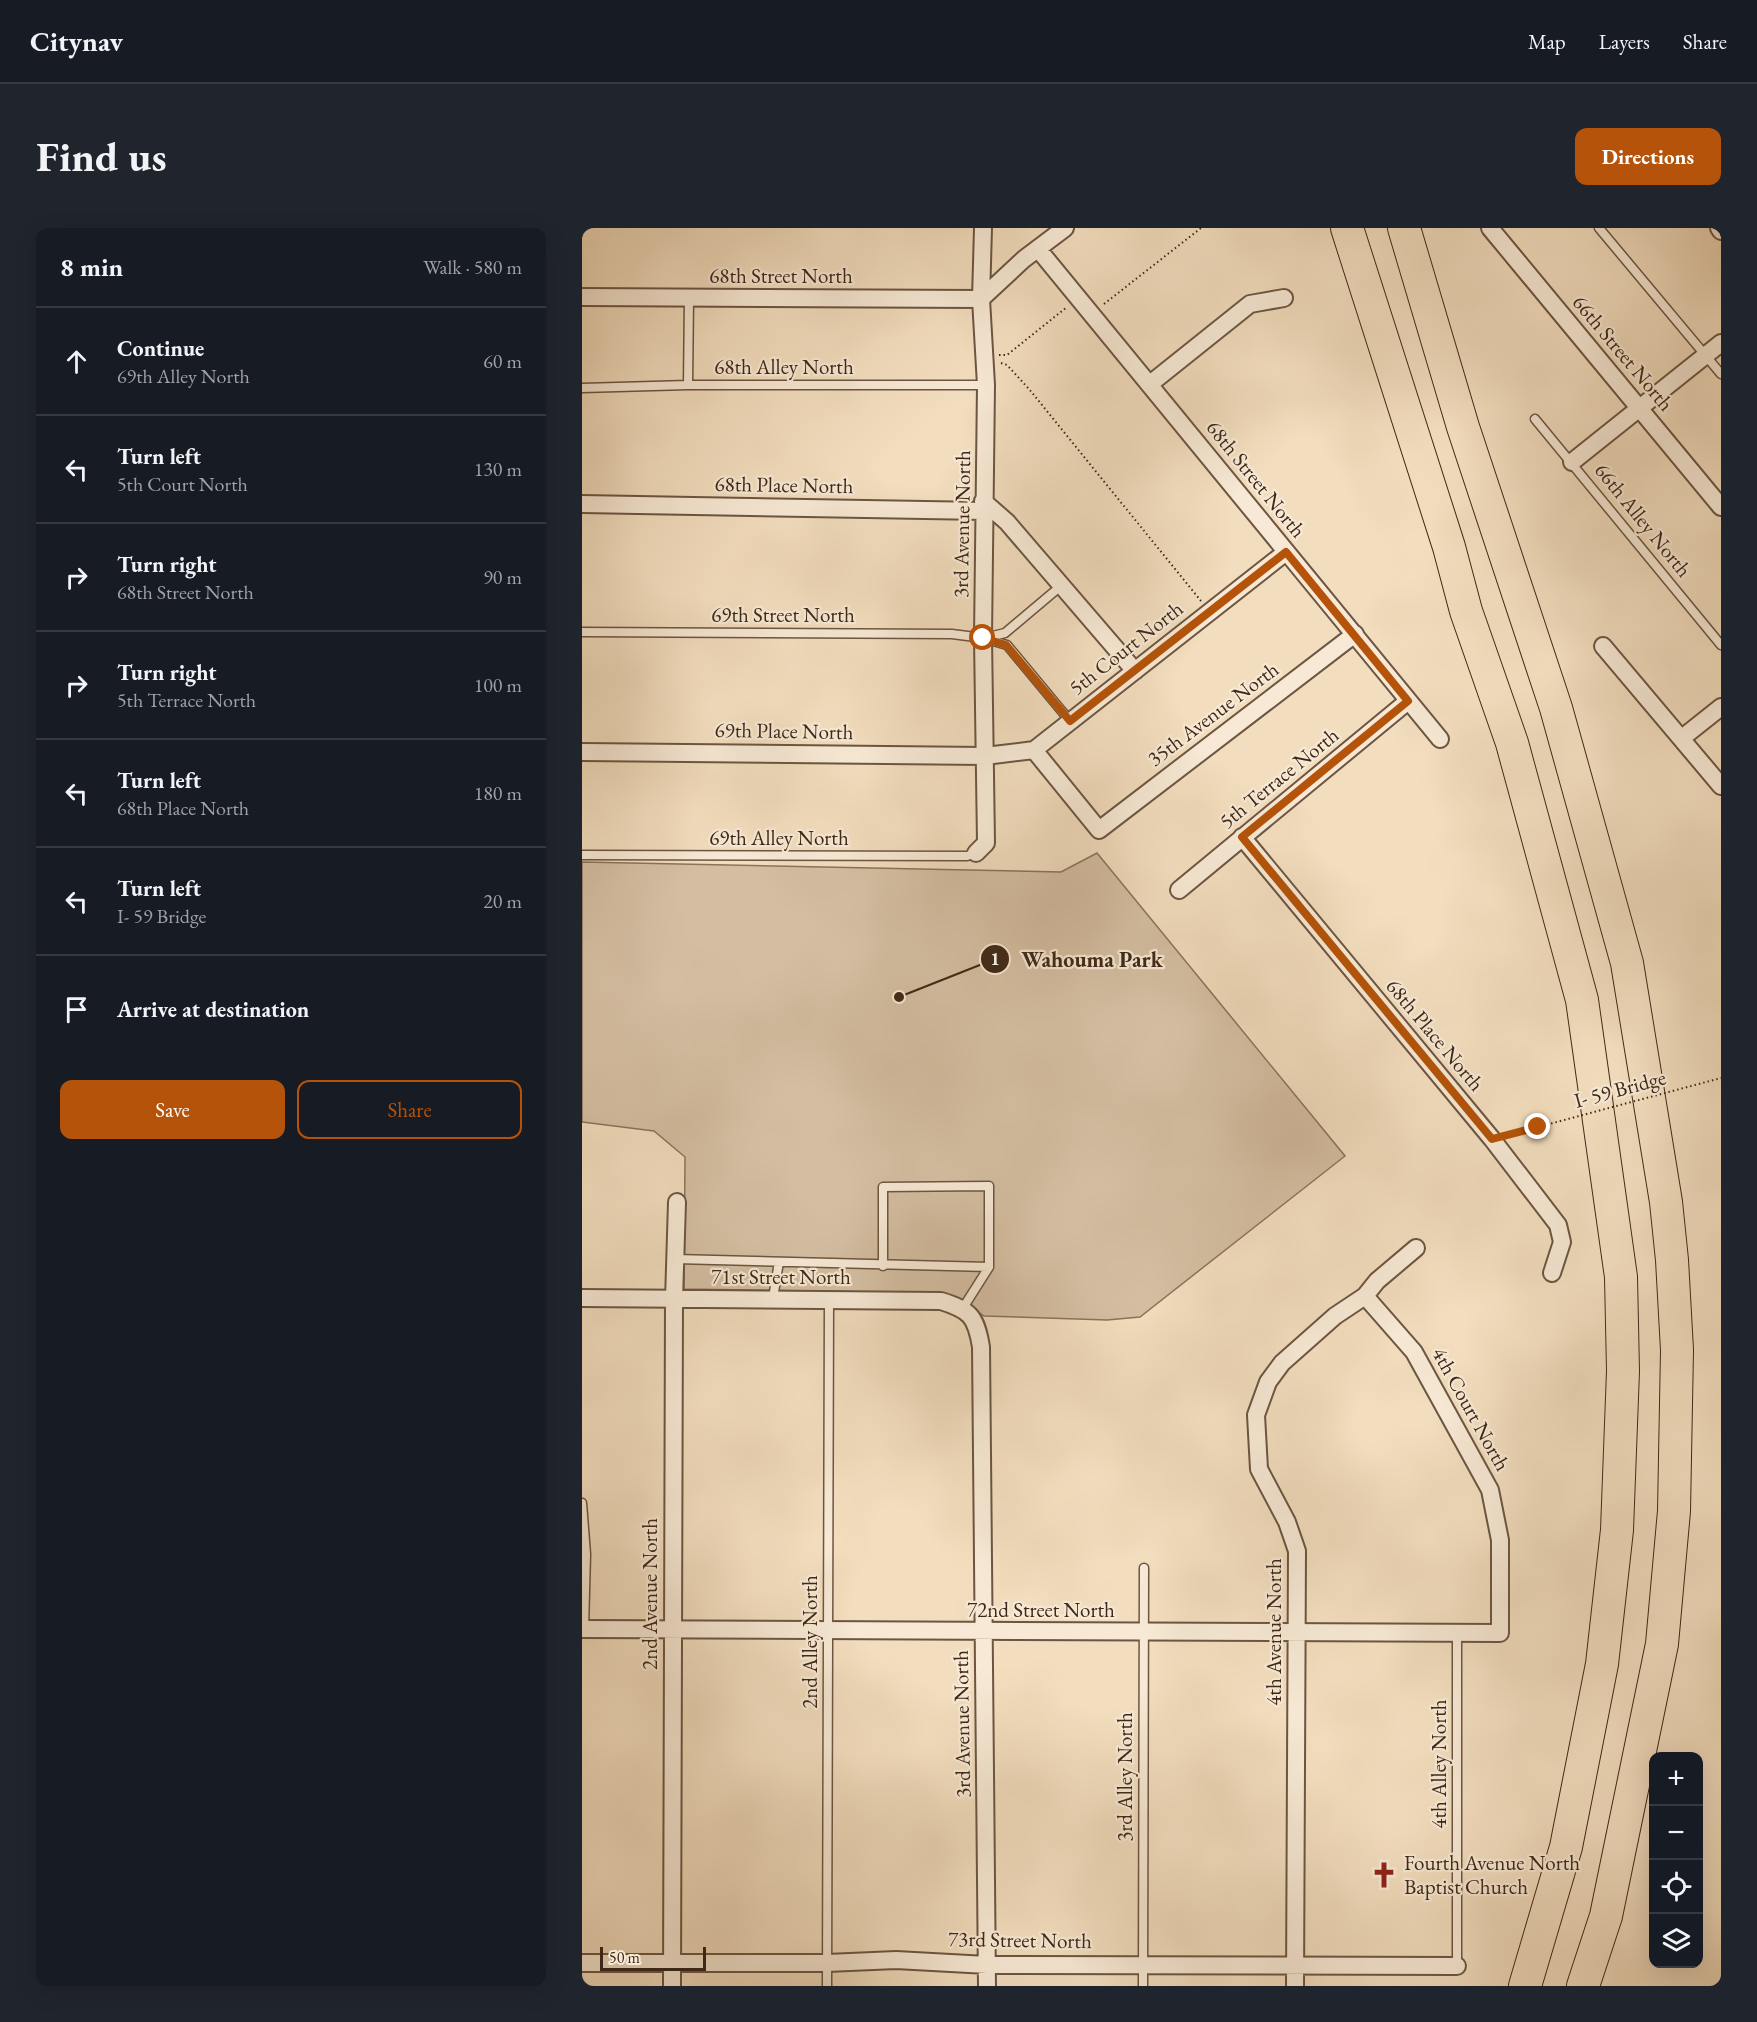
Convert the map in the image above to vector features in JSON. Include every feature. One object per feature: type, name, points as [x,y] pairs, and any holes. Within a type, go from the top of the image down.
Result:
[{"type":"highway","points":[[1347,228],[1449,547],[1466,611],[1512,743],[1582,1000],[1615,1219],[1621,1277],[1623,1371],[1617,1530],[1602,1664],[1566,1847],[1525,1986]]},
{"type":"highway","points":[[1404,228],[1463,427],[1556,708],[1627,963],[1666,1202],[1672,1260],[1677,1350],[1674,1511],[1662,1644],[1606,1916],[1583,1986]]},
{"type":"street","name":"3rd Avenue North","points":[[976,853],[986,843],[983,638],[986,385],[981,299],[983,228]]},
{"type":"street","points":[[981,299],[1065,228]]},
{"type":"street","name":"66th Street North","points":[[1490,228],[1721,507]]},
{"type":"street","name":"68th Street North","points":[[1038,249],[1440,739]]},
{"type":"street","name":"68th Street North","points":[[582,297],[981,299]]},
{"type":"street","points":[[1150,384],[1250,304],[1284,298]]},
{"type":"street","points":[[1572,462],[1721,343]]},
{"type":"street","name":"68th Place North","points":[[582,504],[984,506]]},
{"type":"street","points":[[984,506],[1007,522],[1135,671]]},
{"type":"street","name":"5th Court North","points":[[1034,750],[1286,552]]},
{"type":"street","name":"35th Avenue North","points":[[1034,750],[1099,830],[1355,634]]},
{"type":"street","points":[[1603,646],[1721,786]]},
{"type":"street","name":"5th Terrace North","points":[[1179,890],[1408,701]]},
{"type":"street","points":[[1682,738],[1721,707]]},
{"type":"street","points":[[985,756],[1034,750]]},
{"type":"street","name":"69th Place North","points":[[582,752],[985,756]]},
{"type":"street","name":"68th Place North","points":[[1242,837],[1492,1139],[1558,1226],[1562,1242],[1552,1273]]},
{"type":"street","name":"2nd Avenue North","points":[[672,1986],[674,1300],[677,1202]]},
{"type":"street","name":"4th Avenue North","points":[[1295,1986],[1297,1551],[1287,1522],[1259,1469],[1256,1415],[1268,1382],[1282,1363],[1335,1316],[1365,1296],[1377,1281],[1416,1248]]},
{"type":"street","name":"4th Court North","points":[[1365,1296],[1414,1352],[1490,1490],[1500,1540],[1500,1633]]},
{"type":"street","name":"71st Street North","points":[[582,1299],[774,1298],[941,1301],[968,1314]]},
{"type":"street","name":"3rd Avenue North","points":[[968,1314],[977,1324],[981,1347],[987,1986]]},
{"type":"street","name":"72nd Street North","points":[[583,1629],[1500,1633]]},
{"type":"street","name":"73rd Street North","points":[[582,1963],[827,1963],[896,1960],[987,1965],[1457,1966]]},
{"type":"lane","points":[[1599,228],[1721,374]]},
{"type":"lane","points":[[688,385],[689,298]]},
{"type":"lane","name":"68th Alley North","points":[[582,388],[688,385],[986,385]]},
{"type":"lane","name":"66th Alley North","points":[[1535,419],[1721,645]]},
{"type":"lane","points":[[983,638],[1005,633],[1062,585]]},
{"type":"lane","name":"69th Street North","points":[[582,632],[952,634],[983,638]]},
{"type":"lane","points":[[983,638],[1006,645],[1070,721]]},
{"type":"lane","name":"69th Alley North","points":[[582,855],[967,856],[976,853]]},
{"type":"lane","points":[[883,1266],[883,1187],[989,1186],[989,1267],[968,1314]]},
{"type":"lane","points":[[675,1259],[989,1267]]},
{"type":"lane","points":[[774,1298],[779,1263]]},
{"type":"lane","name":"2nd Alley North","points":[[827,1986],[829,1299]]},
{"type":"lane","points":[[582,1503],[586,1554],[583,1629]]},
{"type":"lane","name":"3rd Alley North","points":[[1143,1986],[1144,1568]]},
{"type":"lane","name":"4th Alley North","points":[[1457,1634],[1457,1966]]},
{"type":"path","points":[[1092,313],[1201,228]]},
{"type":"path","points":[[984,357],[1007,355],[1078,298]]},
{"type":"path","points":[[984,357],[1006,365],[1029,389],[1210,611]]},
{"type":"path","name":"I- 59 Bridge","points":[[1492,1139],[1721,1078]]},
{"type":"shaded area","points":[[1097,853],[1345,1156],[1140,1317],[1107,1320],[984,1316],[959,1298],[942,1293],[684,1289],[685,1157],[654,1131],[582,1122],[582,862],[1061,872]]},
{"type":"place","name":"Wahouma Park","points":[[899,997]]},
{"type":"place","name":"Fourth Avenue North Baptist Church","points":[[1384,1875]]},
{"type":"route","points":[[983,638],[1006,645],[1070,721],[1286,552],[1408,701],[1242,837],[1492,1139],[1538,1127]]}]
